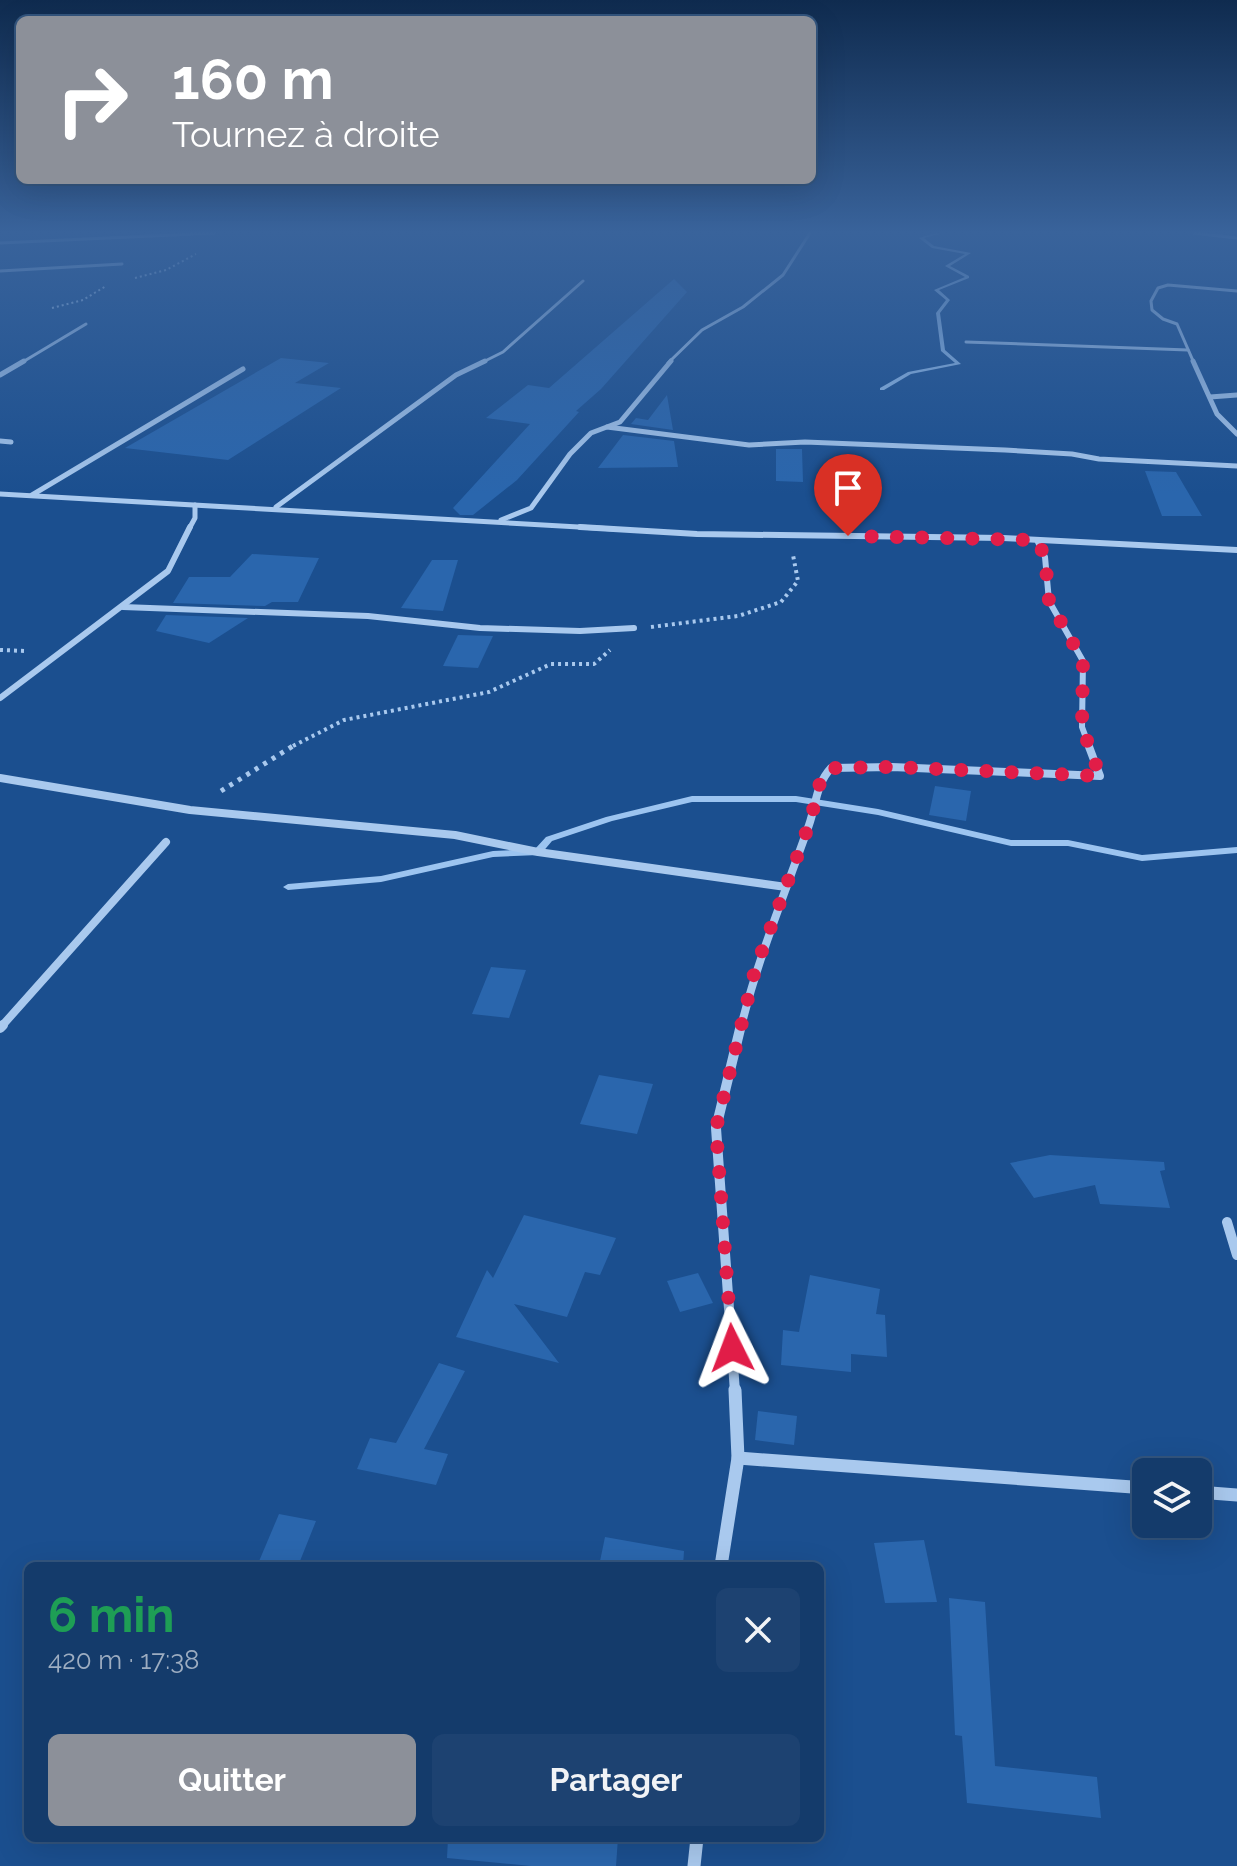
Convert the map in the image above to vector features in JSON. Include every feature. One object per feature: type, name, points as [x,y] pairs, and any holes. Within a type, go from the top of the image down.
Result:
[{"type":"street","points":[[275,508],[456,375],[503,352],[539,320]]},
{"type":"street","points":[[496,521],[531,508],[570,454],[591,433],[620,422],[666,365],[702,330],[720,320]]},
{"type":"street","points":[[1166,320],[1177,324],[1217,414],[1237,434]]},
{"type":"street","points":[[0,375],[86,324]]},
{"type":"street","points":[[966,342],[1188,350]]},
{"type":"street","points":[[31,496],[243,369]]},
{"type":"street","points":[[1210,397],[1237,395]]},
{"type":"street","points":[[607,427],[749,445],[805,442],[1005,450],[1072,454],[1099,459],[1237,466]]},
{"type":"street","points":[[0,441],[11,442]]},
{"type":"street","points":[[0,494],[697,534],[1037,540],[1237,550]]},
{"type":"street","points":[[0,698],[168,571],[195,518],[195,505]]},
{"type":"street","points":[[722,1562],[738,1458],[730,1293],[716,1128],[755,970],[810,822],[821,779],[831,768],[892,767],[1100,776],[1082,727],[1083,661],[1049,601],[1045,557],[1037,540]]},
{"type":"street","points":[[123,607],[368,616],[495,628],[580,631],[634,628]]},
{"type":"street","points":[[0,778],[190,810],[455,835],[538,852],[786,887]]},
{"type":"street","points":[[0,1028],[166,842]]},
{"type":"street","points":[[1227,1222],[1237,1255]]},
{"type":"street","points":[[738,1458],[1132,1487]]},
{"type":"street","points":[[1212,1493],[1237,1495]]},
{"type":"street","points":[[694,1866],[697,1842]]},
{"type":"path","points":[[190,810],[310,735],[344,720],[489,692],[551,664],[594,664],[634,628],[738,616],[781,602],[798,581],[786,535]]},
{"type":"building","points":[[627,320],[662,320],[601,389],[576,411],[579,412],[517,480],[473,515],[460,515],[453,508],[530,424],[486,418],[528,385],[549,388]]},
{"type":"building","points":[[281,358],[329,363],[295,383],[341,388],[228,460],[125,448]]},
{"type":"building","points":[[667,395],[673,430],[631,424],[636,418],[648,420]]},
{"type":"building","points":[[623,435],[674,441],[678,467],[598,468]]},
{"type":"building","points":[[776,449],[802,449],[803,482],[776,481]]},
{"type":"building","points":[[1145,471],[1176,472],[1202,516],[1162,516]]},
{"type":"building","points":[[252,554],[319,558],[298,602],[272,602],[265,606],[173,603],[189,577],[230,577]]},
{"type":"building","points":[[432,560],[458,560],[443,611],[401,608]]},
{"type":"building","points":[[166,615],[248,618],[209,643],[156,631]]},
{"type":"building","points":[[458,635],[493,636],[478,668],[443,666]]},
{"type":"building","points":[[935,786],[971,791],[966,821],[929,815]]},
{"type":"building","points":[[491,967],[526,970],[509,1018],[472,1014]]},
{"type":"building","points":[[599,1075],[653,1084],[637,1134],[580,1124]]},
{"type":"building","points":[[1050,1155],[1164,1162],[1165,1170],[1160,1171],[1170,1208],[1100,1204],[1095,1185],[1034,1198],[1010,1163]]},
{"type":"building","points":[[524,1215],[616,1238],[600,1275],[585,1272],[567,1317],[514,1304],[559,1363],[456,1337],[487,1270],[493,1278]]},
{"type":"building","points":[[698,1273],[713,1303],[680,1312],[667,1281]]},
{"type":"building","points":[[810,1275],[880,1289],[876,1314],[885,1315],[887,1357],[851,1354],[851,1372],[781,1365],[783,1330],[799,1332]]},
{"type":"building","points":[[439,1363],[465,1371],[424,1449],[448,1454],[436,1485],[357,1469],[370,1438],[396,1443]]},
{"type":"building","points":[[758,1411],[797,1416],[794,1445],[755,1440]]},
{"type":"building","points":[[279,1514],[316,1521],[300,1562],[259,1562]]},
{"type":"building","points":[[605,1537],[684,1551],[683,1562],[600,1562]]},
{"type":"building","points":[[924,1540],[937,1602],[885,1603],[874,1543]]},
{"type":"building","points":[[949,1598],[985,1602],[995,1766],[1097,1777],[1101,1818],[967,1803],[962,1736],[955,1735]]},
{"type":"building","points":[[448,1842],[618,1842],[616,1866],[531,1866],[447,1858]]},
{"type":"waterway","points":[[882,389],[910,373],[959,364],[943,351],[939,320]]},
{"type":"waterway","points":[[288,887],[381,879],[493,854],[538,852],[549,839],[609,819],[692,799],[796,799],[878,812],[1011,843],[1068,843],[1142,858],[1237,850]]},
{"type":"route","points":[[732,1348],[716,1128],[755,970],[810,822],[821,779],[831,768],[892,767],[1100,776],[1082,727],[1083,661],[1049,601],[1045,557],[1037,540],[848,536]]}]
